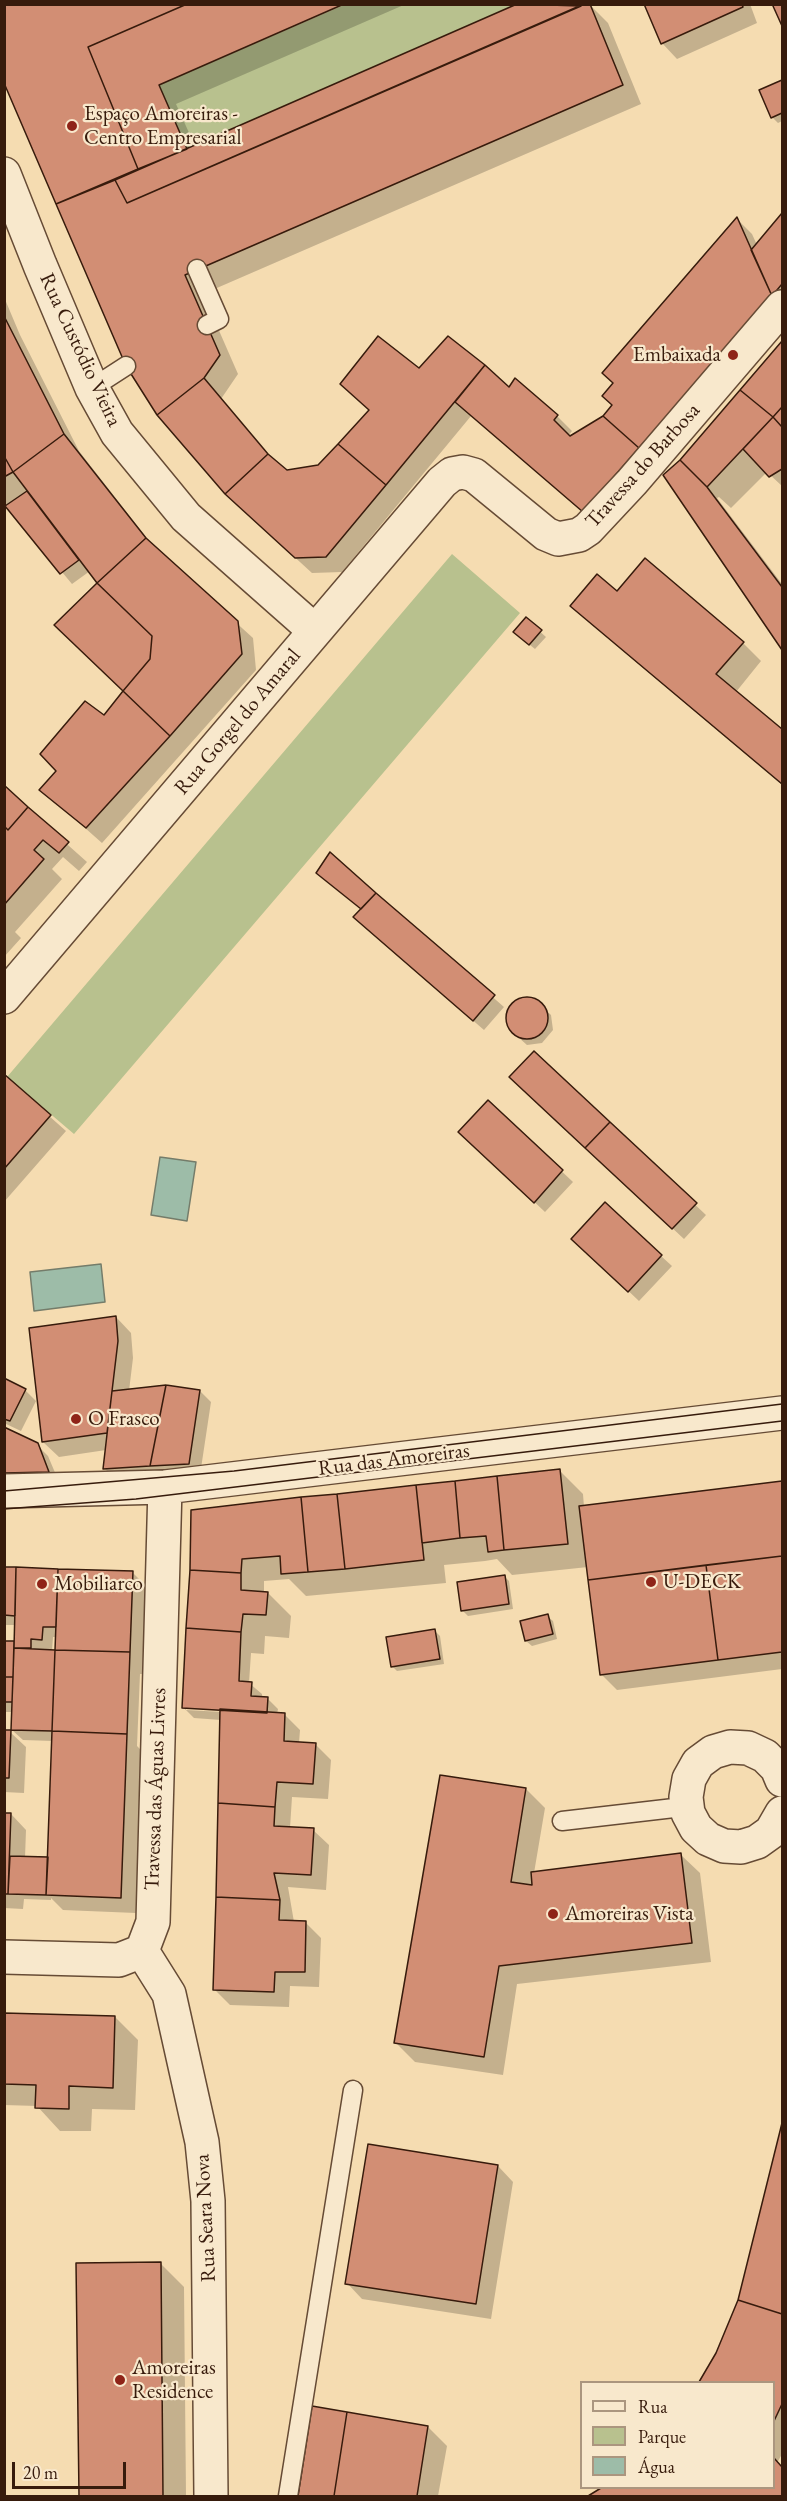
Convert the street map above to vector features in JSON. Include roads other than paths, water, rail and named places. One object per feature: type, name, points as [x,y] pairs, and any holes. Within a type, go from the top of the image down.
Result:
[{"type":"street","name":"Rua Custódio Vieira","points":[[4,174],[92,388],[117,432],[186,517],[315,631]]},
{"type":"street","name":"Travessa do Barbosa","points":[[483,480],[546,534],[558,539],[579,535],[588,529],[632,482],[783,307]]},
{"type":"street","name":"Rua Gorgel do Amaral","points":[[4,997],[442,482],[452,474],[463,472],[483,480]]},
{"type":"street","name":"Rua das Amoreiras","points":[[4,1491],[165,1486],[783,1413]]},
{"type":"street","name":"Travessa das Águas Livres","points":[[142,1952],[153,1922],[165,1486]]},
{"type":"street","points":[[783,1747],[730,1747],[713,1752],[698,1763],[689,1779],[686,1797],[688,1814],[696,1828],[708,1839],[724,1846],[741,1846],[757,1842],[771,1832],[783,1813]]},
{"type":"street","points":[[730,1747],[748,1748],[765,1756],[777,1768],[783,1780]]},
{"type":"street","points":[[4,1958],[119,1960],[142,1952]]},
{"type":"street","name":"Rua Seara Nova","points":[[142,1952],[169,1994],[202,2142],[208,2200],[211,2496]]},
{"type":"lane","points":[[197,269],[219,319],[207,325]]},
{"type":"lane","points":[[92,388],[126,366]]},
{"type":"lane","points":[[562,1821],[674,1808],[686,1797]]},
{"type":"lane","points":[[288,2496],[353,2090]]},
{"type":"water","points":[[160,1157],[196,1162],[187,1221],[151,1215]]},
{"type":"water","points":[[101,1264],[105,1302],[34,1311],[30,1272]]},
{"type":"tram line","points":[[4,1491],[234,1471],[782,1404]]},
{"type":"tram line","points":[[4,1509],[136,1499],[782,1421]]},
{"type":"place","name":"Espaço Amoreiras - Centro Empresarial","points":[[72,126]]},
{"type":"place","name":"Embaixada","points":[[733,355]]},
{"type":"place","name":"O Frasco","points":[[76,1419]]},
{"type":"place","name":"U-DECK","points":[[651,1582]]},
{"type":"place","name":"Mobiliarco","points":[[42,1584]]},
{"type":"place","name":"Amoreiras Vista","points":[[553,1914]]},
{"type":"place","name":"Amoreiras Residence","points":[[120,2380]]}]
